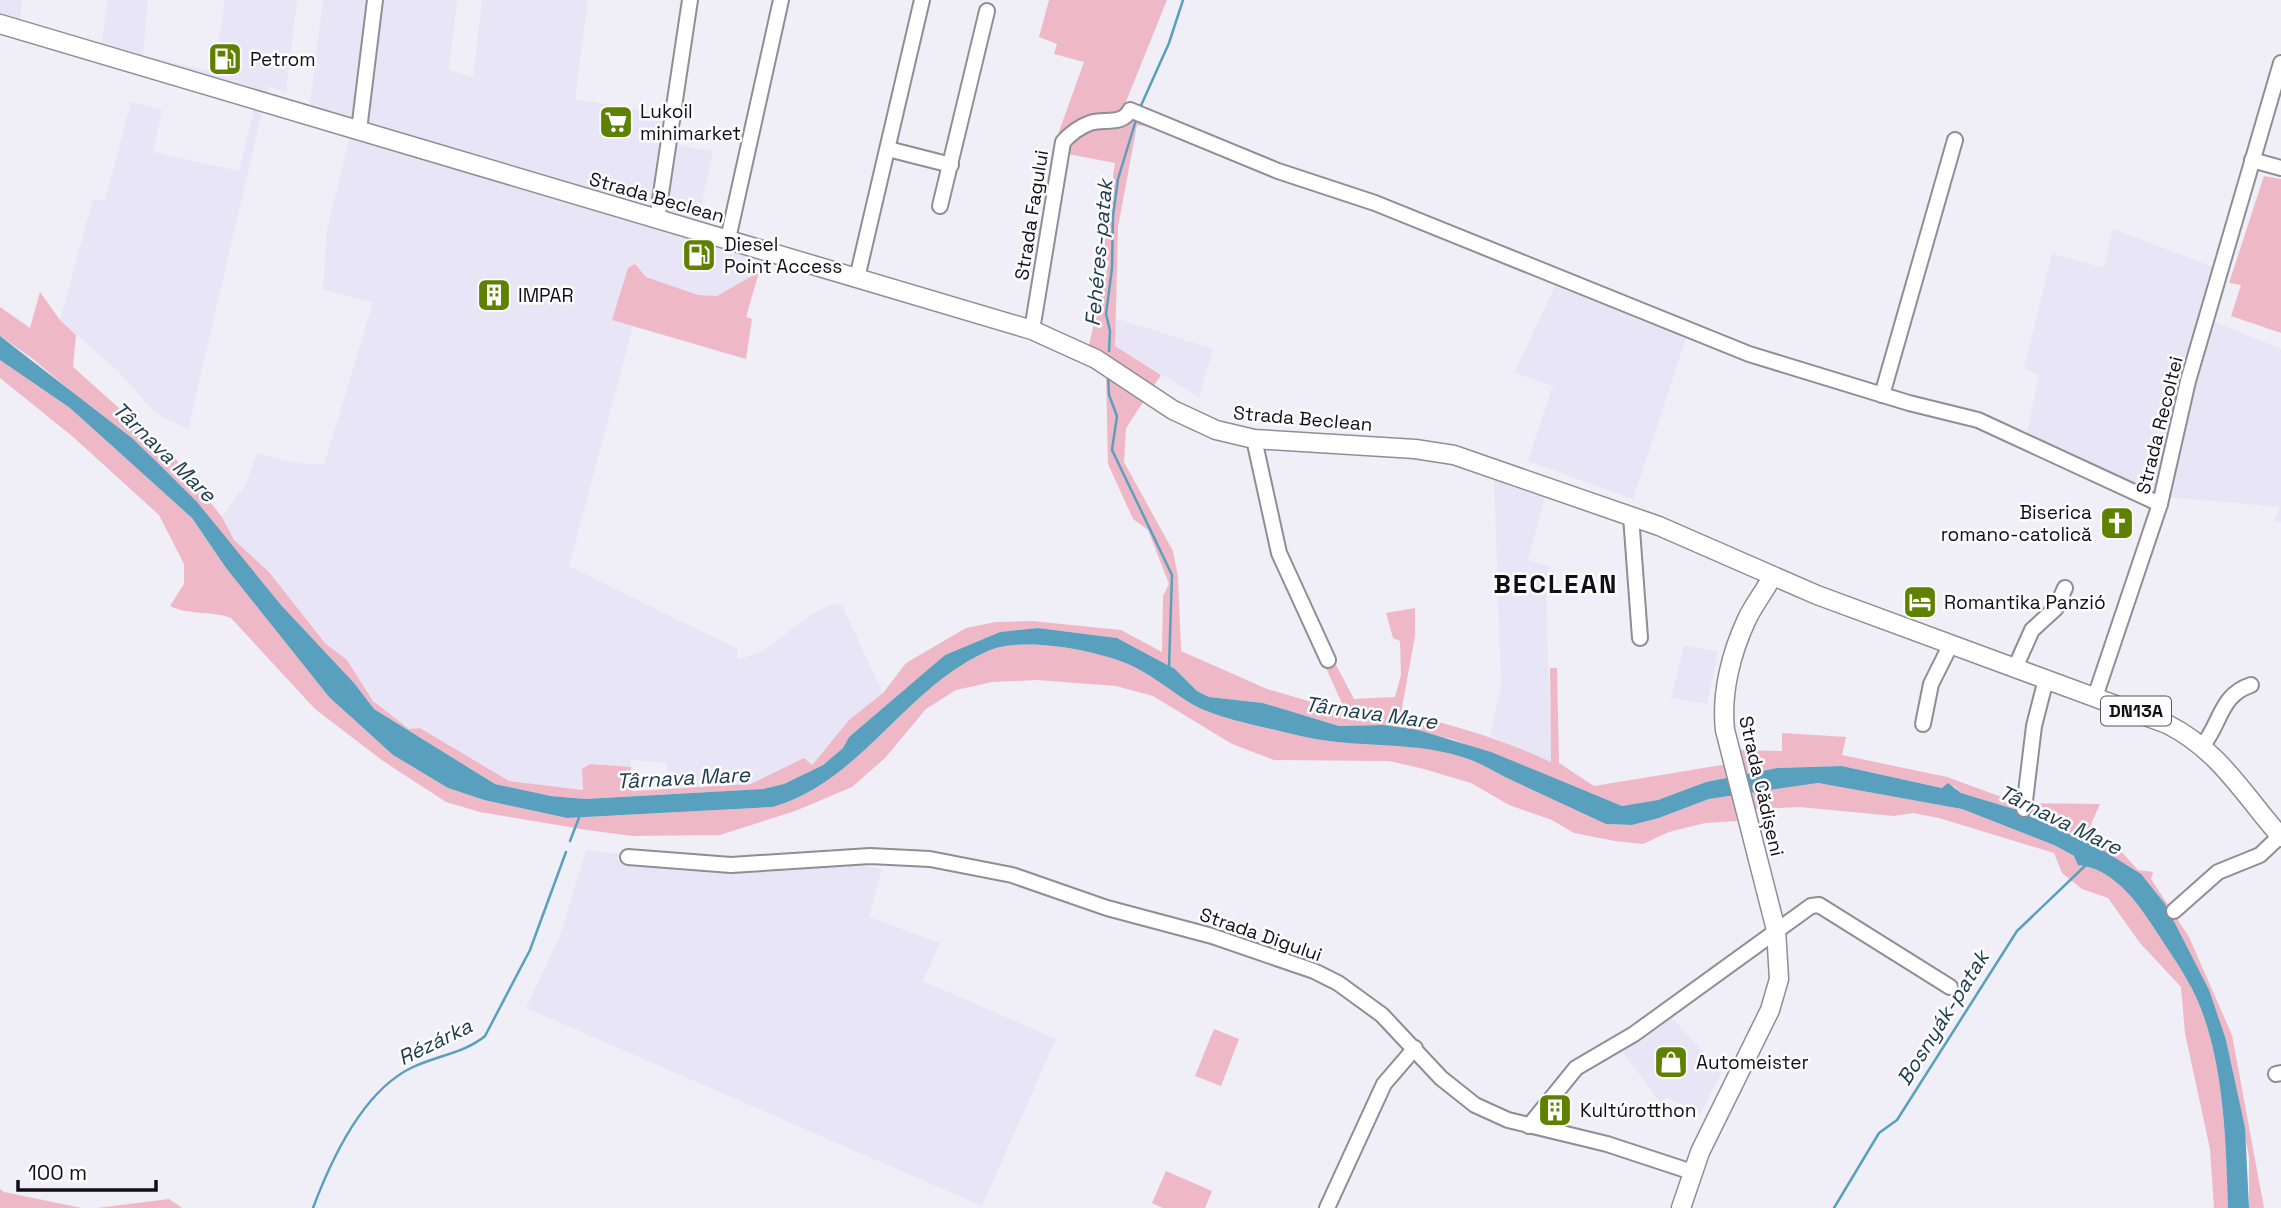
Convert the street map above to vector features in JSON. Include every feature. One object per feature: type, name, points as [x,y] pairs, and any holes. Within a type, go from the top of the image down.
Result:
[{"type":"main road","name":"Strada Beclean","points":[[0,24],[1032,330],[1096,359],[1192,421],[1216,430],[1254,439],[1440,452],[1631,516],[1714,549],[1772,577],[2166,724],[2203,746],[2280,836]]},
{"type":"main road","name":"Strada Cădișeni","points":[[1681,1208],[1692,1172],[1775,998],[1780,970],[1776,930],[1725,730],[1727,682],[1748,618],[1772,577]]},
{"type":"street","points":[[359,130],[375,0]]},
{"type":"street","points":[[657,220],[690,0]]},
{"type":"street","points":[[728,239],[781,0]]},
{"type":"street","points":[[857,278],[922,0]]},
{"type":"street","points":[[940,206],[987,11]]},
{"type":"street","points":[[2254,157],[2281,63]]},
{"type":"street","points":[[2254,157],[2281,91]]},
{"type":"street","name":"Strada Fagului","points":[[1032,330],[1063,142],[1078,128],[1093,122],[1118,120],[1135,112],[1278,171],[1376,202],[1726,345],[1882,395]]},
{"type":"street","points":[[1955,140],[1882,395],[1978,420],[2160,504]]},
{"type":"street","points":[[887,149],[951,165]]},
{"type":"street","points":[[2254,157],[2281,168]]},
{"type":"street","name":"Strada Recoltei","points":[[2095,697],[2160,504],[2189,381],[2254,157]]},
{"type":"street","points":[[1254,439],[1279,553],[1328,660]]},
{"type":"street","points":[[1631,516],[1640,638]]},
{"type":"street","points":[[2015,668],[2032,630],[2056,608],[2065,588]]},
{"type":"street","points":[[1923,724],[1931,684],[1951,644]]},
{"type":"street","points":[[2024,809],[2034,726],[2046,679]]},
{"type":"street","points":[[2203,746],[2230,696],[2251,685]]},
{"type":"street","points":[[2174,911],[2218,872],[2260,855],[2280,836]]},
{"type":"street","name":"Strada Digului","points":[[628,857],[731,865],[853,858],[930,859],[985,868],[1107,908],[1264,953],[1338,983],[1382,1015],[1441,1078],[1464,1098],[1496,1116],[1607,1144],[1692,1172]]},
{"type":"street","points":[[1529,1126],[1576,1068],[1634,1034],[1776,930],[1819,905],[1950,986]]},
{"type":"street","points":[[1326,1208],[1384,1084],[1415,1048]]},
{"type":"shaded area","points":[[0,0],[22,0],[19,38],[0,32]]},
{"type":"shaded area","points":[[108,0],[148,0],[143,55],[214,72],[225,0],[297,0],[286,92],[268,86],[188,429],[155,413],[119,372],[60,320],[93,199],[105,201],[131,102],[162,110],[153,152],[239,171],[255,106],[98,65]]},
{"type":"shaded area","points":[[323,0],[457,0],[449,70],[473,77],[482,0],[588,0],[575,99],[662,114],[659,137],[675,145],[713,151],[695,234],[766,255],[759,272],[717,296],[698,295],[646,277],[635,264],[612,320],[633,326],[569,566],[737,649],[738,660],[763,651],[811,615],[833,604],[842,606],[883,693],[849,720],[811,765],[804,758],[751,784],[678,789],[679,779],[669,779],[666,763],[631,760],[631,767],[590,764],[582,770],[583,790],[509,781],[420,728],[409,729],[373,701],[347,660],[325,643],[269,572],[234,540],[222,517],[246,484],[257,453],[296,463],[324,465],[373,303],[323,289],[327,230],[351,133],[308,121]]},
{"type":"shaded area","points":[[1049,0],[1167,0],[1123,109],[1150,127],[1137,125],[1118,227],[1115,346],[1161,375],[1126,428],[1124,462],[1173,551],[1178,577],[1181,651],[1267,689],[1346,712],[1326,668],[1336,665],[1354,699],[1395,697],[1401,675],[1400,641],[1393,638],[1386,613],[1415,608],[1415,636],[1401,713],[1478,733],[1551,762],[1550,668],[1557,668],[1559,763],[1594,786],[1740,762],[1740,750],[1782,751],[1782,733],[1846,737],[1842,755],[1947,777],[2018,803],[2100,804],[2087,833],[2117,847],[2138,870],[2153,872],[2151,879],[2189,937],[2232,1035],[2264,1208],[2249,1208],[2249,1157],[2226,1040],[2120,862],[2080,837],[2014,809],[1961,793],[1954,786],[1943,788],[1842,766],[1777,768],[1706,782],[1658,800],[1622,806],[1452,739],[1383,725],[1339,726],[1263,703],[1209,697],[1197,691],[1175,669],[1117,638],[1038,628],[1000,632],[945,655],[849,737],[843,748],[823,765],[784,784],[763,789],[584,799],[551,796],[495,784],[374,709],[355,684],[281,605],[197,503],[167,472],[33,359],[0,336],[0,307],[30,328],[40,292],[60,320],[76,335],[73,367],[175,458],[222,517],[234,540],[269,572],[325,643],[347,660],[373,701],[409,729],[420,728],[509,781],[583,790],[582,769],[590,764],[631,767],[633,791],[751,784],[804,758],[812,765],[849,720],[883,693],[906,663],[966,628],[996,622],[1032,621],[1121,630],[1162,652],[1163,596],[1169,584],[1148,530],[1133,519],[1108,464],[1106,373],[1085,361],[1109,261],[1101,258],[1115,163],[1052,151],[1084,62],[1054,54],[1057,44],[1039,37]]},
{"type":"shaded area","points":[[2264,176],[2281,179],[2281,333],[2231,316],[2241,285],[2229,283]]},
{"type":"shaded area","points":[[2113,229],[2216,268],[2203,317],[2281,349],[2281,522],[2274,521],[2280,507],[2154,496],[2027,434],[2039,375],[2024,368],[2052,254],[2104,268]]},
{"type":"shaded area","points":[[635,264],[646,277],[698,295],[717,296],[759,272],[746,317],[752,319],[746,359],[612,320],[628,268]]},
{"type":"shaded area","points":[[1555,286],[1686,338],[1633,499],[1528,461],[1553,386],[1514,373]]},
{"type":"shaded area","points":[[1115,318],[1213,349],[1199,397],[1115,346]]},
{"type":"shaded area","points":[[0,360],[70,408],[192,518],[226,568],[329,697],[393,755],[448,788],[484,800],[567,818],[773,807],[804,794],[832,777],[932,687],[959,667],[988,651],[1002,647],[1038,645],[1097,654],[1128,664],[1201,709],[1242,722],[1317,739],[1421,748],[1468,759],[1606,824],[1632,825],[1709,799],[1818,783],[1962,809],[2054,845],[2075,857],[2079,865],[2102,872],[2132,897],[2147,918],[2192,988],[2213,1047],[2222,1101],[2228,1208],[2214,1208],[2210,1149],[2185,1033],[2181,987],[2140,943],[2108,898],[2082,889],[2062,873],[2054,853],[1939,818],[1913,813],[1894,816],[1799,807],[1735,810],[1737,821],[1705,823],[1669,832],[1643,844],[1615,841],[1574,833],[1552,820],[1509,805],[1471,783],[1424,769],[1389,761],[1274,760],[1232,744],[1153,696],[1116,686],[1037,680],[992,682],[956,690],[926,709],[885,758],[852,787],[795,811],[720,835],[633,836],[480,812],[446,802],[383,761],[315,709],[231,618],[170,606],[184,584],[184,564],[159,515],[72,436],[0,378]]},
{"type":"shaded area","points":[[1494,477],[1546,494],[1528,560],[1550,567],[1546,584],[1551,763],[1490,736],[1501,686]]},
{"type":"shaded area","points":[[1684,646],[1718,651],[1707,704],[1671,698]]},
{"type":"shaded area","points":[[586,850],[620,854],[617,860],[628,863],[818,868],[826,865],[855,864],[882,869],[869,917],[940,943],[923,981],[1056,1039],[982,1206],[526,1008],[560,936]]},
{"type":"shaded area","name":"Automeister","points":[[1670,1016],[1722,1072],[1700,1114],[1667,1097],[1660,1102],[1623,1052]]},
{"type":"shaded area","points":[[1214,1029],[1239,1039],[1221,1086],[1195,1076]]},
{"type":"shaded area","points":[[1166,1171],[1212,1191],[1205,1208],[1163,1208],[1152,1203]]},
{"type":"shaded area","points":[[0,1189],[4,1192],[82,1208],[0,1208]]},
{"type":"shaded area","points":[[169,1199],[182,1208],[97,1208]]},
{"type":"water","points":[[0,336],[133,439],[167,472],[197,502],[281,605],[355,684],[374,709],[495,784],[551,796],[585,799],[763,789],[784,784],[823,765],[843,748],[849,737],[945,655],[1000,632],[1038,628],[1117,638],[1175,669],[1197,691],[1209,697],[1263,703],[1339,726],[1383,725],[1418,730],[1491,752],[1622,806],[1658,800],[1706,782],[1777,768],[1842,766],[1942,788],[1948,783],[1961,793],[2014,809],[2096,846],[2141,874],[2165,904],[2209,990],[2226,1040],[2245,1128],[2249,1208],[2228,1208],[2222,1101],[2213,1047],[2205,1021],[2187,979],[2140,907],[2113,879],[2090,867],[2078,865],[2074,856],[2054,845],[1962,809],[1818,783],[1709,799],[1632,825],[1606,824],[1468,759],[1421,748],[1317,739],[1241,722],[1201,709],[1128,664],[1097,654],[1038,645],[1002,647],[988,651],[959,667],[932,687],[832,777],[804,794],[773,807],[567,818],[484,800],[448,788],[393,755],[329,697],[226,568],[192,518],[70,408],[0,360]]},
{"type":"waterway","name":"Fehéres-patak","points":[[1139,110],[1169,43],[1183,0]]},
{"type":"waterway","name":"Fehéres-patak","points":[[1109,351],[1110,331],[1106,314],[1112,268],[1113,216],[1118,179],[1136,120]]},
{"type":"waterway","name":"Fehéres-patak","points":[[1108,375],[1109,395],[1117,416],[1112,450],[1172,575],[1169,667]]},
{"type":"waterway","name":"Rézárka","points":[[570,841],[580,815]]},
{"type":"waterway","name":"Rézárka","points":[[313,1208],[350,1129],[378,1093],[393,1079],[411,1068],[459,1050],[485,1036],[530,950],[566,852]]},
{"type":"waterway","name":"Bosnyák-patak","points":[[1834,1208],[1879,1133],[1897,1120],[2017,931],[2087,864]]},
{"type":"place","name":"Petrom","points":[[225,59]]},
{"type":"place","name":"Lukoil minimarket","points":[[616,122]]},
{"type":"place","name":"Diesel Point Access","points":[[699,255]]},
{"type":"place","name":"IMPAR","points":[[494,295]]},
{"type":"place","name":"Biserica romano-catolică","points":[[2117,523]]},
{"type":"place","name":"Romantika Panzió","points":[[1920,602]]},
{"type":"place","name":"Automeister","points":[[1671,1062]]},
{"type":"place","name":"Kultúrotthon","points":[[1555,1110]]},
{"type":"district","name":"BECLEAN","points":[[1556,584]]},
{"type":"water label","name":"Târnava Mare","points":[[164,452]]},
{"type":"water label","name":"Târnava Mare","points":[[1371,713]]},
{"type":"water label","name":"Târnava Mare","points":[[683,778]]},
{"type":"water label","name":"Târnava Mare","points":[[2060,820]]}]
